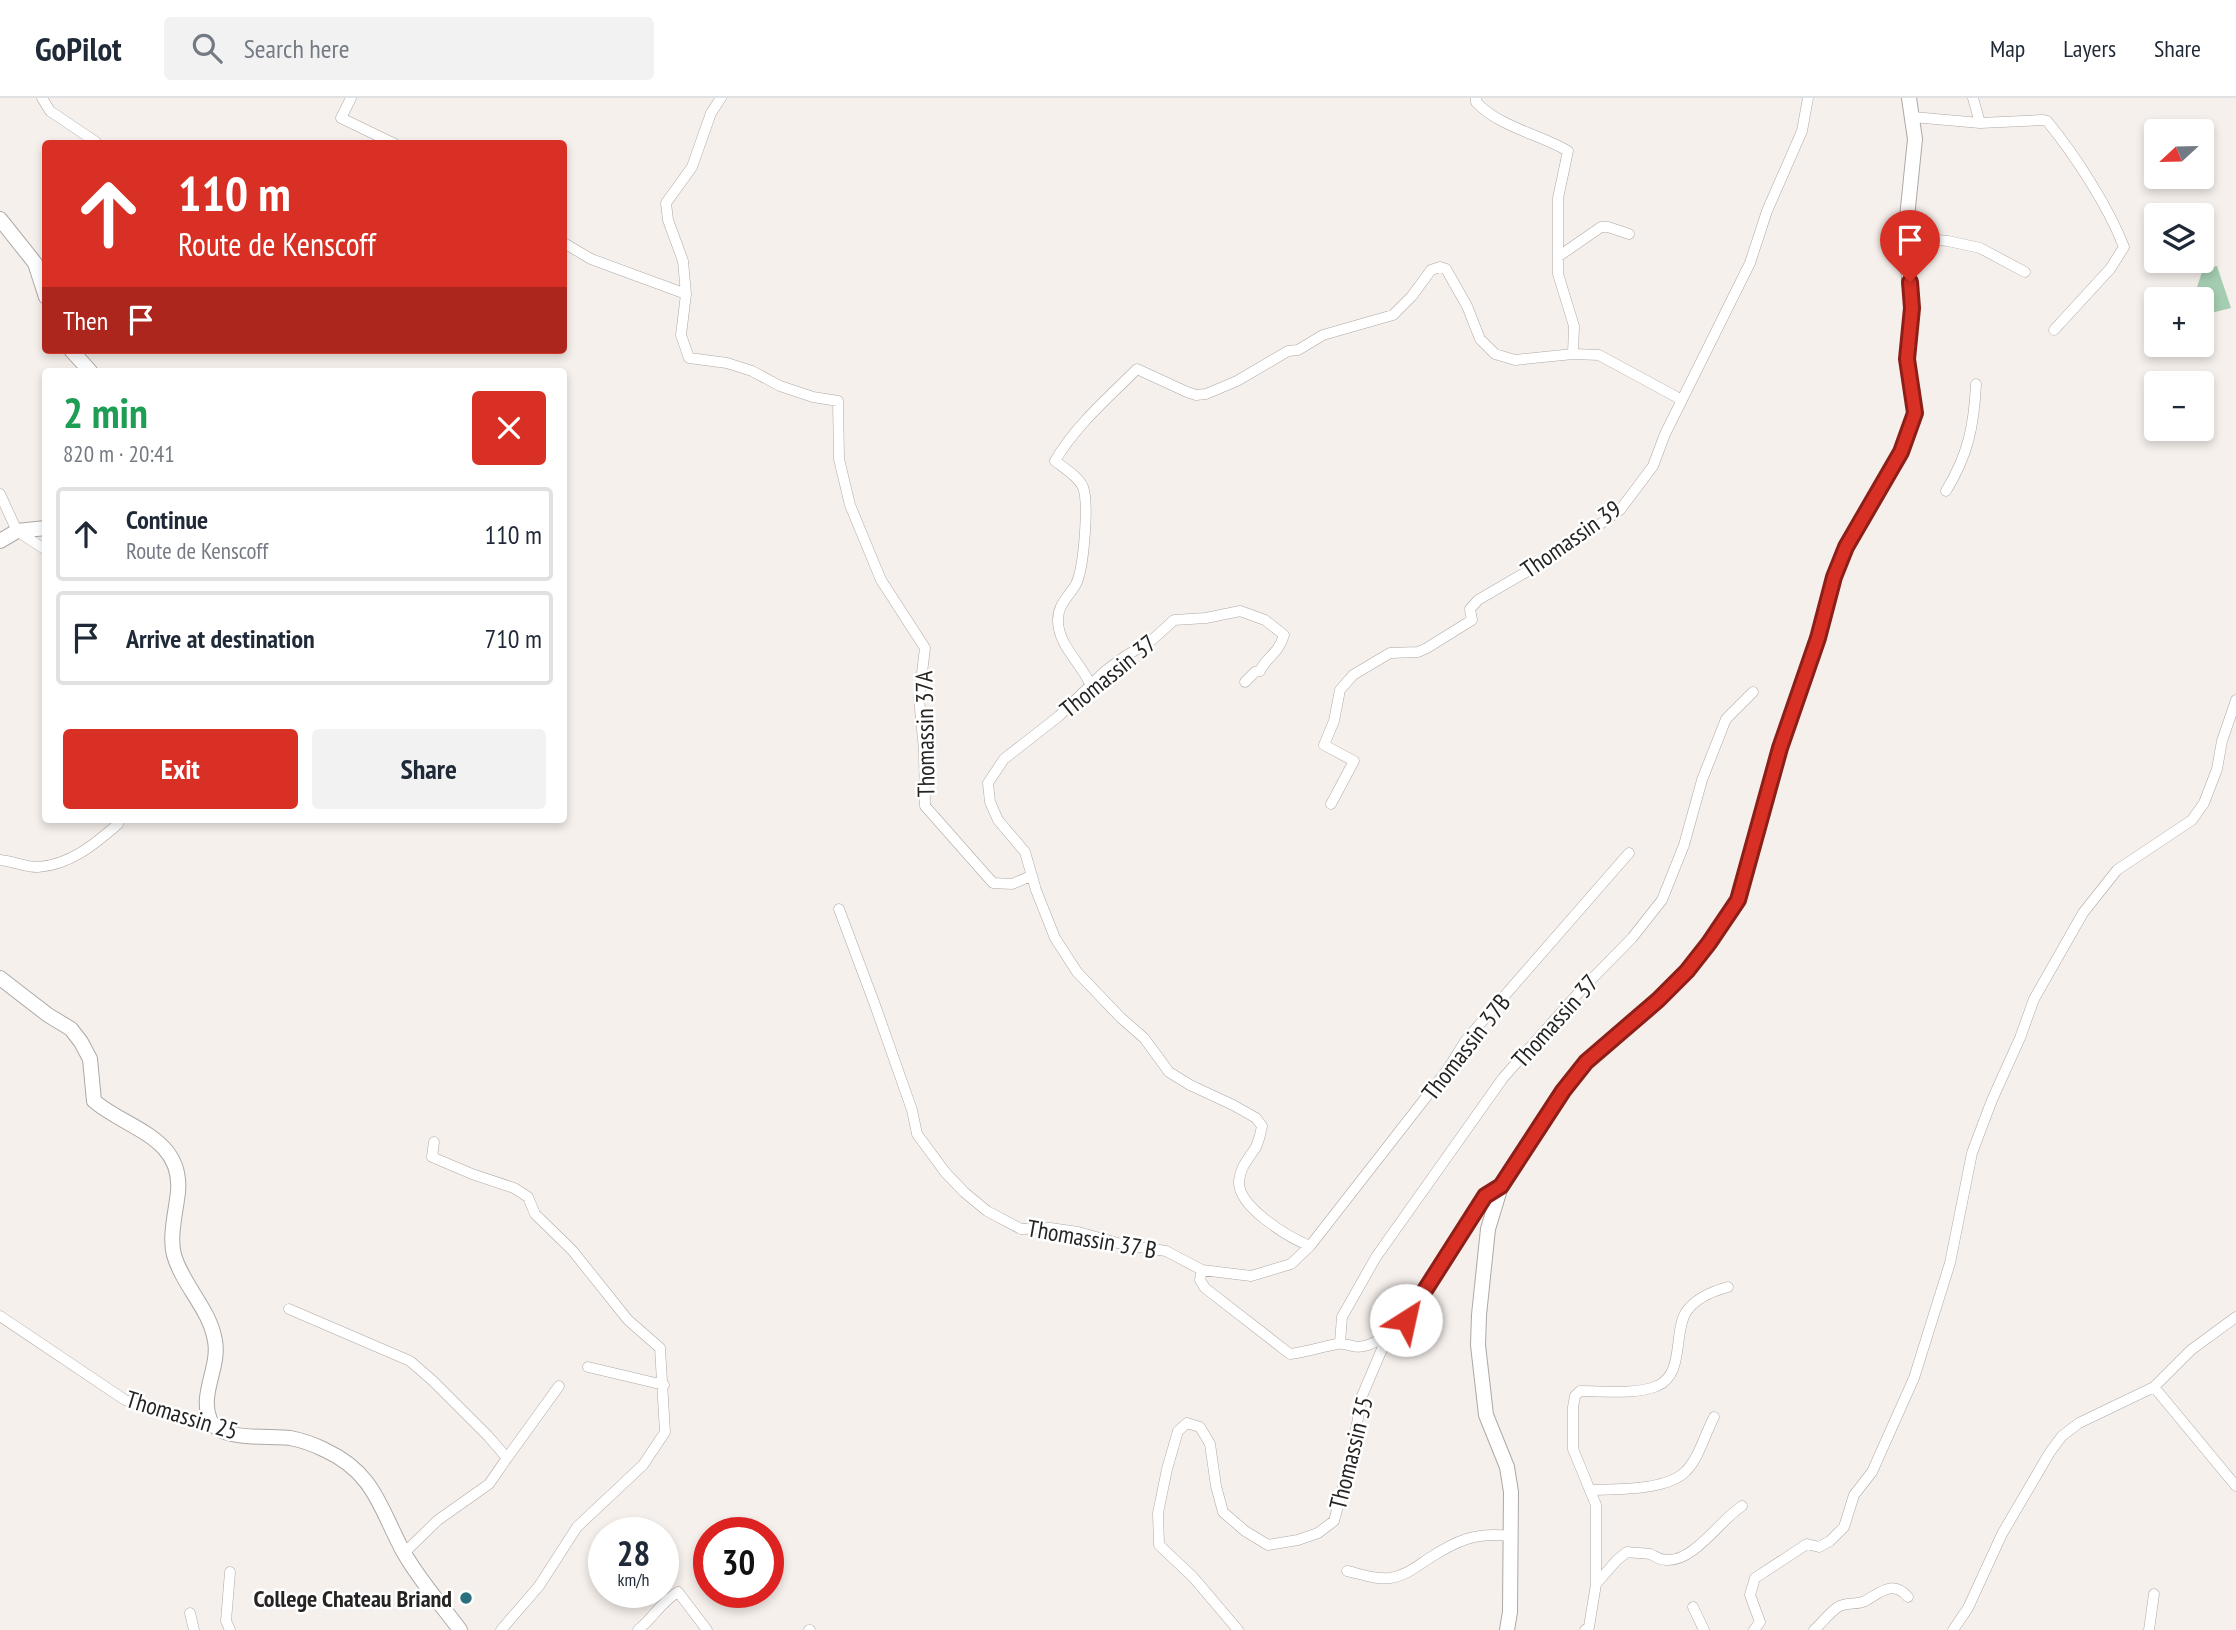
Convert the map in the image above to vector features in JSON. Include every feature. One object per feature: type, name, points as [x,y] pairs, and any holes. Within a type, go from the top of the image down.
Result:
[{"type":"main road","points":[[1507,1630],[1510,1612],[1511,1492],[1507,1467],[1486,1415],[1478,1345],[1488,1230],[1501,1186],[1563,1091],[1586,1062],[1658,1000],[1687,971],[1738,900],[1780,748],[1818,638],[1834,577],[1846,547],[1901,452],[1915,413],[1907,359],[1912,308],[1905,237],[1915,139],[1909,98]]},
{"type":"main road","points":[[0,219],[34,263],[42,286]]},
{"type":"main road","points":[[75,354],[87,368]]},
{"type":"main road","points":[[0,541],[17,531],[42,528]]},
{"type":"main road","points":[[0,978],[71,1029],[81,1042],[90,1059],[94,1101],[109,1114],[159,1141],[173,1158],[179,1182],[173,1233],[174,1255],[202,1305],[216,1343],[208,1393],[210,1418]]},
{"type":"main road","name":"Thomassin 25","points":[[210,1418],[229,1434],[292,1438],[326,1450],[357,1470],[372,1488],[404,1553],[433,1597],[460,1630]]},
{"type":"street","points":[[42,98],[50,111],[93,140]]},
{"type":"street","points":[[351,98],[341,118],[387,140]]},
{"type":"street","points":[[567,245],[592,258],[686,294],[683,261],[668,220],[666,202],[692,167],[711,113],[721,98]]},
{"type":"street","points":[[1476,98],[1476,102],[1486,113],[1531,135],[1549,139],[1568,151],[1558,198],[1558,274],[1574,326],[1573,354]]},
{"type":"street","name":"Thomassin 39","points":[[1331,804],[1354,761],[1324,745],[1334,721],[1340,690],[1353,675],[1390,653],[1418,652],[1427,648],[1472,620],[1471,610],[1478,600],[1562,551],[1620,510],[1653,466],[1682,400],[1750,263],[1767,211],[1802,131],[1808,98]]},
{"type":"street","points":[[1973,98],[1980,123]]},
{"type":"street","points":[[1913,117],[1980,123],[2047,121],[2058,134],[2112,220],[2124,247],[2110,269],[2054,330]]},
{"type":"street","points":[[1559,256],[1601,228],[1608,227],[1629,234]]},
{"type":"street","points":[[1905,237],[1948,241],[1980,248],[2025,272]]},
{"type":"street","points":[[1090,684],[1084,670],[1061,639],[1058,625],[1061,603],[1076,584],[1081,565],[1084,545],[1084,489],[1079,480],[1055,461],[1075,432],[1137,369],[1187,392],[1206,394],[1237,381],[1288,351],[1298,349],[1323,335],[1393,315],[1412,296],[1431,270],[1436,268],[1446,269],[1467,306],[1480,339],[1495,354],[1515,360],[1573,354],[1599,355],[1682,400]]},
{"type":"street","name":"Thomassin 37A","points":[[686,294],[681,335],[689,358],[727,363],[752,371],[780,386],[813,397],[838,401],[839,459],[850,505],[881,580],[925,648],[919,698],[924,750],[925,806],[993,883],[1012,884],[1031,876]]},
{"type":"street","points":[[1946,491],[1957,474],[1972,433],[1976,384]]},
{"type":"street","points":[[0,494],[17,531],[42,547]]},
{"type":"street","name":"Thomassin 37","points":[[1031,876],[1025,852],[998,820],[990,802],[988,783],[1004,759],[1059,716],[1084,694],[1090,684],[1124,657],[1152,640],[1174,620],[1206,618],[1240,611],[1265,620],[1284,635],[1279,649],[1260,671],[1255,672],[1245,682]]},
{"type":"street","name":"Thomassin 37","points":[[1340,1343],[1342,1317],[1376,1257],[1503,1078],[1581,990],[1632,938],[1662,900],[1684,845],[1702,780],[1726,719],[1753,692]]},
{"type":"street","points":[[1759,1627],[1750,1595],[1755,1578],[1807,1544],[1819,1547],[1830,1541],[1844,1527],[1854,1495],[1872,1472],[1914,1378],[1951,1263],[1972,1153],[2038,991],[2083,914],[2117,870],[2192,820],[2204,803],[2217,769],[2222,741],[2236,700]]},
{"type":"street","points":[[0,860],[37,867],[66,860],[93,846],[118,823]]},
{"type":"street","name":"Thomassin 37B","points":[[1310,1246],[1448,1069],[1466,1041],[1629,853]]},
{"type":"street","points":[[1031,876],[1055,938],[1077,972],[1144,1038],[1169,1072],[1256,1118],[1262,1126],[1254,1150],[1245,1159],[1239,1181],[1240,1191],[1251,1207],[1292,1238],[1310,1246],[1291,1264],[1251,1276],[1202,1270],[1200,1280],[1205,1288],[1290,1354],[1340,1343],[1356,1349],[1388,1335],[1406,1320],[1420,1300],[1485,1196],[1501,1186]]},
{"type":"street","name":"Thomassin 37 B","points":[[839,909],[912,1110],[917,1134],[945,1172],[964,1192],[987,1211],[1021,1229],[1050,1228],[1078,1232],[1125,1245],[1166,1251],[1202,1270]]},
{"type":"street","points":[[434,1142],[432,1157],[471,1174],[514,1188],[528,1197],[535,1214],[572,1250],[628,1320],[660,1348],[665,1432],[643,1465],[577,1527],[539,1586],[501,1630]]},
{"type":"street","points":[[1585,1630],[1589,1627],[1596,1584],[1596,1505],[1573,1449],[1575,1396],[1580,1391],[1636,1391],[1659,1385],[1673,1371],[1686,1313],[1712,1292],[1728,1287]]},
{"type":"street","points":[[289,1309],[410,1361],[508,1458]]},
{"type":"street","name":"Thomassin 25","points":[[0,1316],[125,1399],[182,1419],[210,1418]]},
{"type":"street","points":[[1953,1630],[1968,1608],[2002,1534],[2062,1436],[2079,1423],[2154,1388],[2191,1350],[2236,1317]]},
{"type":"street","name":"Thomassin 35","points":[[1238,1630],[1193,1577],[1159,1545],[1158,1513],[1178,1431],[1187,1423],[1200,1427],[1210,1444],[1216,1486],[1223,1511],[1245,1531],[1268,1545],[1298,1540],[1318,1533],[1334,1521],[1351,1458],[1362,1396],[1388,1335]]},
{"type":"street","points":[[588,1367],[664,1385]]},
{"type":"street","points":[[404,1553],[439,1521],[489,1484],[559,1386]]},
{"type":"street","points":[[2154,1388],[2236,1486]]},
{"type":"street","points":[[1590,1490],[1645,1488],[1684,1473],[1713,1417]]},
{"type":"street","points":[[1596,1584],[1627,1552],[1649,1554],[1666,1560],[1686,1556],[1742,1506]]},
{"type":"street","points":[[1347,1571],[1381,1579],[1392,1578],[1409,1572],[1474,1535],[1488,1533],[1510,1536]]},
{"type":"street","points":[[230,1572],[226,1621],[230,1630]]},
{"type":"street","points":[[1814,1630],[1839,1607],[1866,1601],[1870,1596],[1886,1589],[1900,1590],[1909,1597]]},
{"type":"street","points":[[638,1630],[648,1622],[655,1610],[678,1592],[707,1630]]},
{"type":"street","points":[[2149,1630],[2154,1594]]},
{"type":"street","points":[[1693,1607],[1704,1630]]},
{"type":"street","points":[[190,1613],[194,1630]]},
{"type":"green space","points":[[2217,266],[2231,308],[2215,312],[2214,287],[2197,287],[2202,273],[2214,273],[2214,267]]},
{"type":"place","name":"College Chateau Briand","points":[[466,1598]]},
{"type":"route","points":[[1406,1320],[1485,1196],[1501,1186],[1563,1091],[1586,1062],[1658,1000],[1687,971],[1738,900],[1780,748],[1818,638],[1834,577],[1846,547],[1872,505],[1910,431],[1915,413],[1907,359],[1912,308],[1910,282]]}]
